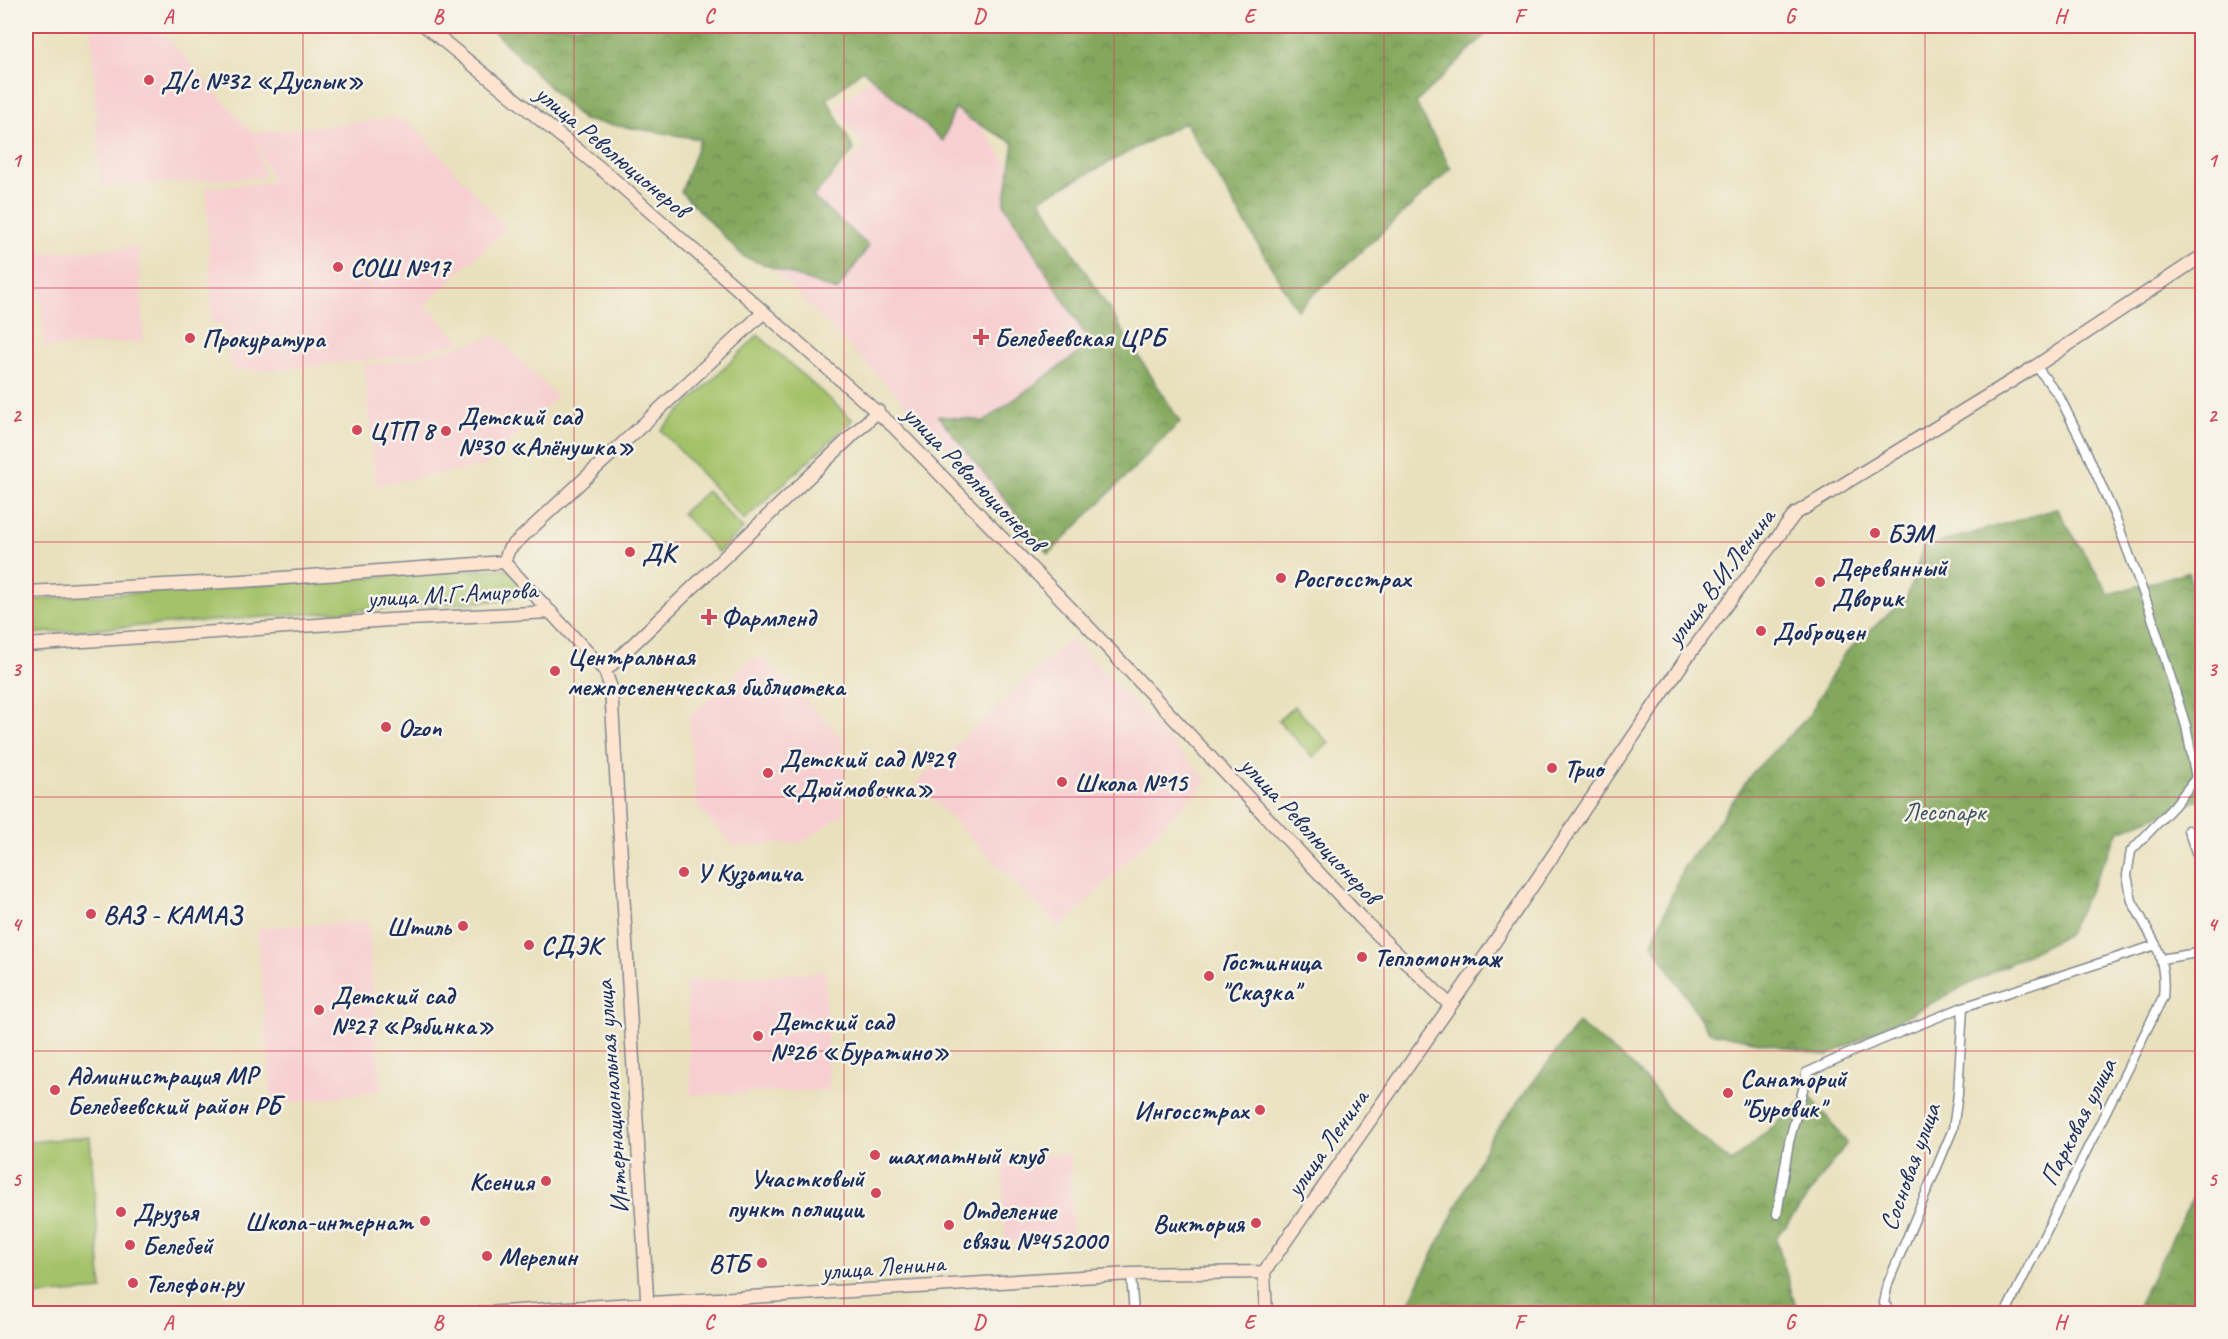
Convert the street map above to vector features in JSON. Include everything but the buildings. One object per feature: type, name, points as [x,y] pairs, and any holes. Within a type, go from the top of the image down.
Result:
[{"type":"main road","name":"улица Революционеров","points":[[425,26],[611,177],[878,411],[1079,617],[1361,918],[1450,1005]]},
{"type":"main road","name":"улица В.И.Ленина","points":[[1450,1005],[1685,660],[1795,514],[2036,366],[2202,256]]},
{"type":"main road","points":[[504,562],[509,549],[764,312]]},
{"type":"main road","points":[[605,671],[878,411]]},
{"type":"main road","name":"улица М.Г.Амирова","points":[[26,592],[230,582],[504,562],[551,612]]},
{"type":"main road","name":"улица М.Г.Амирова","points":[[26,645],[418,618],[551,612]]},
{"type":"main road","name":"Интернациональная улица","points":[[551,612],[605,671],[611,688],[648,1309]]},
{"type":"main road","name":"улица Ленина","points":[[468,1314],[648,1309],[1131,1274],[1264,1272],[1450,1005]]},
{"type":"main road","points":[[1264,1272],[1266,1314]]},
{"type":"street","name":"Парковая улица","points":[[2005,1314],[2163,997],[2165,980],[2162,959],[2132,901],[2127,875],[2131,851],[2174,806],[2196,778],[2186,726],[2150,611],[2116,519],[2059,396],[2036,366]]},
{"type":"street","points":[[2188,830],[2202,868]]},
{"type":"street","points":[[1777,1214],[1789,1142],[1806,1073],[1964,1007],[2156,945]]},
{"type":"street","points":[[2162,959],[2201,952]]},
{"type":"street","name":"Сосновая улица","points":[[1892,1314],[1884,1303],[1888,1283],[1953,1129],[1958,1094],[1964,1007]]},
{"type":"street","points":[[1131,1274],[1134,1314]]},
{"type":"shaded area","name":"СОШ №17","points":[[91,26],[157,26],[252,133],[397,118],[415,127],[506,228],[425,305],[461,342],[406,356],[276,370],[232,370],[222,323],[212,323],[206,187],[273,182],[255,140],[265,177],[100,187]]},
{"type":"shaded area","name":"Белебеевская ЦРБ","points":[[916,35],[1020,181],[1178,423],[1049,549],[755,251],[865,147],[836,107]]},
{"type":"shaded area","points":[[138,247],[144,341],[44,348],[38,253]]},
{"type":"shaded area","name":"Детский сад №30 «Алёнушка»","points":[[496,336],[557,397],[485,466],[376,485],[364,365],[412,359]]},
{"type":"shaded area","name":"Школа №15","points":[[1071,637],[1208,781],[1060,928],[916,783]]},
{"type":"shaded area","name":"Детский сад №29 «Дюймовочка»","points":[[764,658],[843,739],[844,814],[801,843],[734,846],[697,807],[689,717],[752,659]]},
{"type":"shaded area","name":"Детский сад №27 «Рябинка»","points":[[368,921],[381,1091],[272,1105],[257,928]]},
{"type":"shaded area","name":"Детский сад №26 «Буратино»","points":[[825,971],[829,1090],[691,1095],[686,981]]},
{"type":"shaded area","points":[[1070,1154],[1072,1239],[1005,1242],[1002,1156]]},
{"type":"green space","points":[[488,26],[1494,26],[1416,103],[1451,169],[1297,310],[1185,122],[1040,199],[1180,422],[1049,554],[938,416],[984,421],[1091,344],[1004,204],[1014,143],[971,120],[955,108],[943,141],[863,70],[827,99],[854,150],[813,197],[869,246],[837,291],[744,257],[681,192],[700,139],[583,120]]},
{"type":"green space","points":[[758,335],[853,420],[744,520],[661,430]]},
{"type":"green space","points":[[707,491],[743,529],[718,552],[682,513]]},
{"type":"green space","name":"Лесопарк","points":[[2057,509],[2109,594],[2188,572],[2202,623],[2202,804],[2198,800],[2119,831],[2068,934],[1827,1056],[1709,1032],[1652,943],[1684,866],[1753,772],[1808,717],[1844,654],[1907,597],[1923,547]]},
{"type":"green space","points":[[505,568],[520,579],[520,593],[507,600],[26,634],[26,600]]},
{"type":"green space","points":[[1294,706],[1329,743],[1313,757],[1278,721]]},
{"type":"green space","points":[[1578,1023],[1633,1066],[1658,1093],[1669,1111],[1731,1162],[1810,1095],[1847,1143],[1776,1239],[1798,1313],[1403,1314],[1490,1139]]},
{"type":"green space","points":[[90,1137],[102,1290],[29,1296],[26,1245],[26,1142]]},
{"type":"green space","points":[[2202,1180],[2202,1313],[2134,1313]]},
{"type":"place","name":"Д/с №32 «Дуслык»","points":[[149,80]]},
{"type":"place","name":"СОШ №17","points":[[338,267]]},
{"type":"place","name":"Белебеевская ЦРБ","points":[[981,337]]},
{"type":"place","name":"Прокуратура","points":[[190,338]]},
{"type":"place","name":"ЦТП 8","points":[[357,430]]},
{"type":"place","name":"Детский сад №30 «Алёнушка»","points":[[446,431]]},
{"type":"place","name":"БЭМ","points":[[1875,533]]},
{"type":"place","name":"ДК","points":[[630,552]]},
{"type":"place","name":"Росгосстрах","points":[[1281,578]]},
{"type":"place","name":"Деревянный Дворик","points":[[1820,582]]},
{"type":"place","name":"Фармленд","points":[[709,617]]},
{"type":"place","name":"Доброцен","points":[[1761,631]]},
{"type":"place","name":"Центральная межпоселенческая библиотека","points":[[555,671]]},
{"type":"place","name":"Ozon","points":[[386,727]]},
{"type":"place","name":"Трио","points":[[1552,768]]},
{"type":"place","name":"Детский сад №29 «Дюймовочка»","points":[[768,773]]},
{"type":"place","name":"Школа №15","points":[[1062,782]]},
{"type":"place","name":"У Кузьмича","points":[[684,872]]},
{"type":"place","name":"ВАЗ - КАМАЗ","points":[[91,914]]},
{"type":"place","name":"Штиль","points":[[463,926]]},
{"type":"place","name":"СДЭК","points":[[529,945]]},
{"type":"place","name":"Тепломонтаж","points":[[1362,957]]},
{"type":"place","name":"Гостиница \"Сказка\"","points":[[1209,976]]},
{"type":"place","name":"Детский сад №27 «Рябинка»","points":[[319,1010]]},
{"type":"place","name":"Детский сад №26 «Буратино»","points":[[758,1036]]},
{"type":"place","name":"Администрация МР Белебеевский район РБ","points":[[55,1090]]},
{"type":"place","name":"Санаторий \"Буровик\"","points":[[1728,1093]]},
{"type":"place","name":"Ингосстрах","points":[[1260,1110]]},
{"type":"place","name":"шахматный клуб","points":[[875,1155]]},
{"type":"place","name":"Ксения","points":[[546,1181]]},
{"type":"place","name":"Участковый пункт полиции","points":[[876,1193]]},
{"type":"place","name":"Друзья","points":[[121,1212]]},
{"type":"place","name":"Школа-интернат","points":[[425,1221]]},
{"type":"place","name":"Виктория","points":[[1256,1223]]},
{"type":"place","name":"Отделение связи №452000","points":[[949,1225]]},
{"type":"place","name":"Белебей","points":[[130,1245]]},
{"type":"place","name":"Мерелин","points":[[487,1256]]},
{"type":"place","name":"ВТБ","points":[[762,1263]]},
{"type":"place","name":"Телефон.ру","points":[[133,1283]]}]
